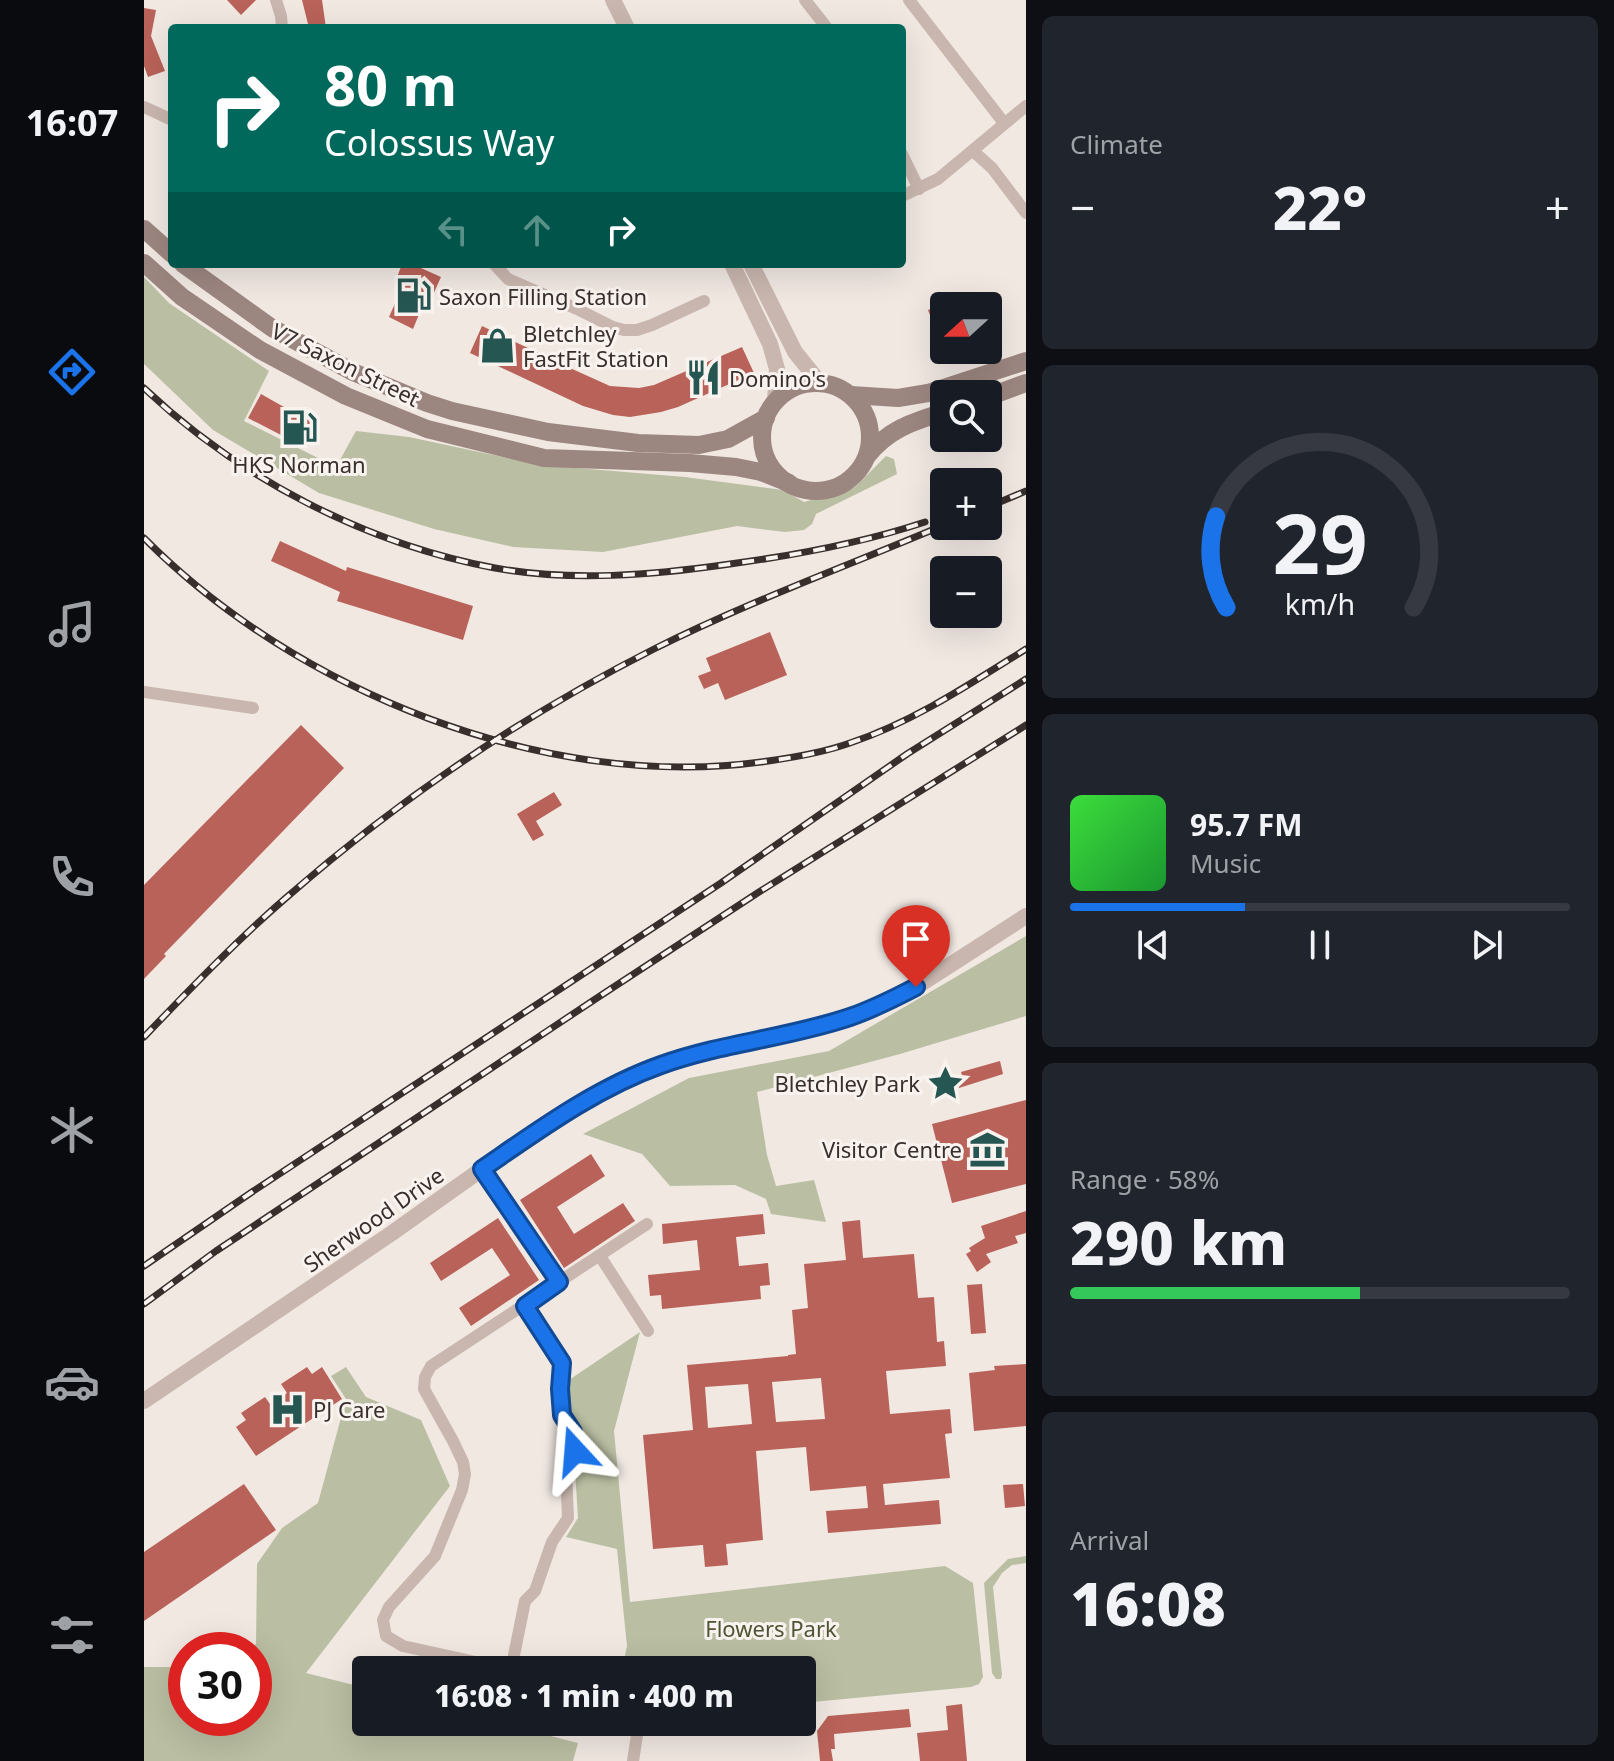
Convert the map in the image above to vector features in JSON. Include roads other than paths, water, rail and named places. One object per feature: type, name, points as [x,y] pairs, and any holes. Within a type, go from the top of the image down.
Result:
[{"type":"main road","points":[[144,229],[168,250]]},
{"type":"main road","name":"V7 Saxon Street","points":[[144,263],[182,297],[260,350],[346,396],[427,429],[544,458],[736,467],[761,472],[789,483]]},
{"type":"main road","name":"V7 Saxon Street","points":[[189,268],[272,328],[299,343],[353,372],[452,411],[548,432],[638,443],[699,445],[728,439],[766,418]]},
{"type":"main road","points":[[851,395],[898,398],[928,393],[1026,361]]},
{"type":"main road","points":[[867,456],[870,437],[867,417],[862,406],[836,386],[820,383],[796,387],[775,401],[766,418],[763,436],[766,455],[775,471],[789,483],[808,490],[829,489],[848,480],[887,434],[930,416]]},
{"type":"main road","points":[[1002,392],[1026,383]]},
{"type":"street","points":[[276,0],[282,24]]},
{"type":"street","points":[[613,0],[625,24]]},
{"type":"street","points":[[805,0],[824,24]]},
{"type":"street","points":[[909,0],[1004,123]]},
{"type":"street","points":[[906,194],[938,179],[1026,106]]},
{"type":"street","points":[[144,107],[168,118]]},
{"type":"street","points":[[973,151],[992,168],[1026,213]]},
{"type":"street","points":[[906,162],[919,189]]},
{"type":"street","points":[[498,268],[508,279],[624,330],[652,325],[704,301]]},
{"type":"street","points":[[734,268],[770,344],[777,369],[775,401]]},
{"type":"street","points":[[753,268],[795,352],[820,383]]},
{"type":"street","points":[[144,692],[253,708]]},
{"type":"street","name":"Sherwood Drive","points":[[144,1401],[547,1125],[608,1088],[659,1065],[816,1027],[888,1002],[1026,916]]},
{"type":"street","points":[[482,1169],[559,1282]]},
{"type":"street","points":[[448,1656],[403,1646],[386,1636],[383,1620],[389,1607],[435,1556],[462,1490],[465,1474],[453,1441],[427,1398],[425,1377],[431,1366],[647,1224]]},
{"type":"street","points":[[600,1256],[648,1331]]},
{"type":"street","points":[[515,1656],[525,1601],[535,1591],[552,1542],[568,1518],[566,1471],[575,1451],[573,1432],[562,1415],[562,1363],[525,1306]]},
{"type":"street","points":[[633,1761],[637,1736]]},
{"type":"railway","points":[[144,388],[221,451],[307,503],[399,542],[495,568],[583,576],[672,571],[805,552],[925,522]]},
{"type":"railway","points":[[1002,501],[1026,491]]},
{"type":"railway","points":[[144,1037],[250,930],[329,861],[417,794],[509,731],[605,675],[689,632],[930,531]]},
{"type":"railway","points":[[144,538],[206,593],[275,642],[350,684],[429,719],[511,744],[595,761],[679,767],[761,762],[828,750],[919,713],[1026,649]]},
{"type":"railway","points":[[144,1266],[721,883],[907,754],[1026,679]]},
{"type":"railway","points":[[144,1304],[216,1251],[600,996],[759,892],[1026,725]]},
{"type":"place","name":"Saxon Filling Station","points":[[413,296]]},
{"type":"place","name":"Bletchley FastFit Station","points":[[497,346]]},
{"type":"place","name":"Domino's","points":[[703,378]]},
{"type":"place","name":"HKS Norman","points":[[299,428]]},
{"type":"place","name":"Bletchley Park","points":[[946,1083]]},
{"type":"place","name":"Visitor Centre","points":[[988,1149]]},
{"type":"place","name":"PJ Care","points":[[287,1409]]},
{"type":"park label","name":"Flowers Park","points":[[771,1628]]}]
